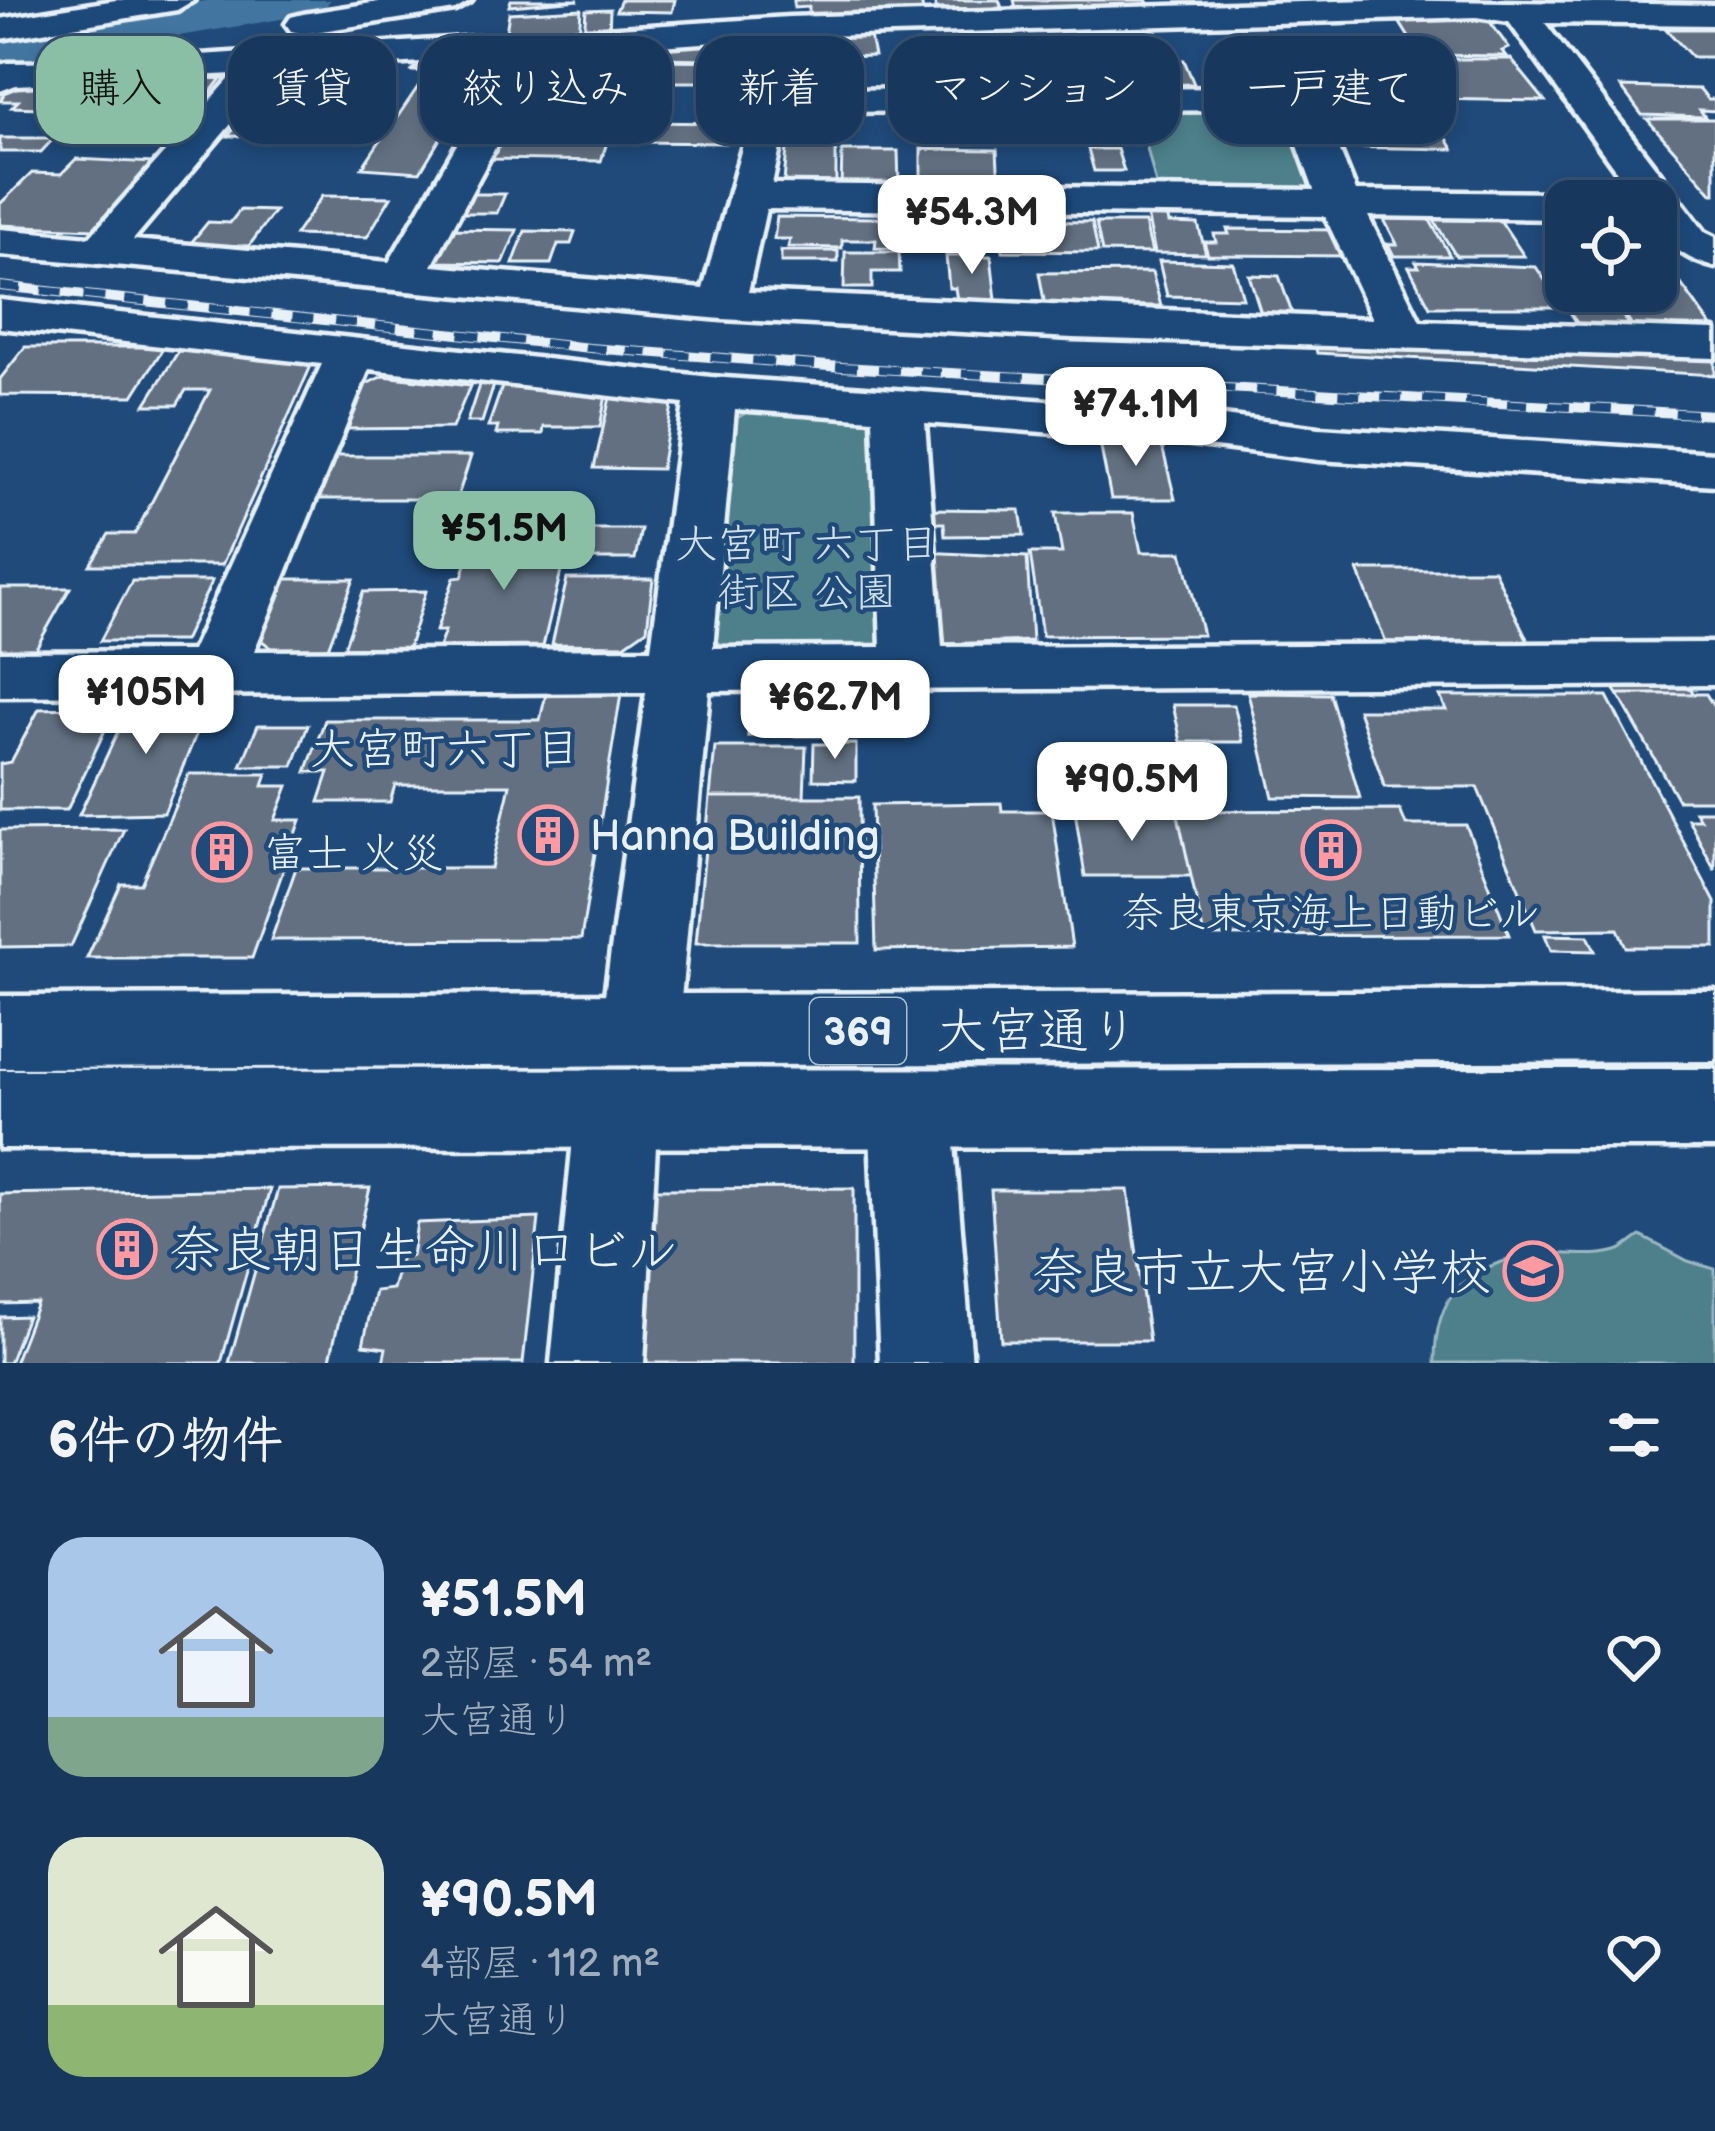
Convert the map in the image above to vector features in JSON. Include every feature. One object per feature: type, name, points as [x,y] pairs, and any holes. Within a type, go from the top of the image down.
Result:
[{"type":"highway","name":"大宮通り","points":[[0,1109],[628,1071],[1715,1026]]},
{"type":"highway","name":"大宮通り","points":[[0,1032],[628,1071],[910,1108],[1715,1108]]},
{"type":"street","points":[[0,29],[177,0]]},
{"type":"street","points":[[3,70],[455,0]]},
{"type":"street","points":[[1262,6],[1275,36]]},
{"type":"street","points":[[603,36],[778,14],[1262,6],[1715,15]]},
{"type":"street","points":[[1520,13],[1688,237]]},
{"type":"street","points":[[3,70],[228,63]]},
{"type":"street","points":[[99,253],[228,104]]},
{"type":"street","points":[[403,278],[477,144]]},
{"type":"street","points":[[722,304],[761,144]]},
{"type":"street","points":[[1132,144],[1138,167]]},
{"type":"street","points":[[1319,144],[1340,203],[1402,331]]},
{"type":"street","points":[[749,196],[1138,167],[1340,203],[1545,206]]},
{"type":"street","points":[[0,242],[722,304],[1072,324],[1715,344]]},
{"type":"street","points":[[0,358],[16,315],[711,392],[1175,426],[1319,444],[1715,469]]},
{"type":"street","points":[[214,672],[351,353]]},
{"type":"street","points":[[597,1363],[711,392]]},
{"type":"street","points":[[898,407],[913,669]]},
{"type":"street","points":[[0,674],[1715,664]]},
{"type":"street","points":[[910,1108],[926,1363]]},
{"type":"green space","points":[[1180,104],[1204,104],[1204,144],[1305,144],[1330,190],[1158,193],[1146,144],[1180,144]]},
{"type":"green space","name":"大宮町 六丁目 街区 公園","points":[[756,407],[872,415],[887,427],[896,636],[873,653],[736,655],[714,639],[735,419]]},
{"type":"green space","points":[[1641,1236],[1688,1261],[1715,1269],[1715,1363],[1435,1363],[1440,1319],[1471,1276],[1531,1255],[1617,1251]]},
{"type":"building","points":[[511,0],[579,0],[509,6]]},
{"type":"building","points":[[621,0],[675,0],[672,12],[616,11]]},
{"type":"building","points":[[794,0],[921,0],[923,12],[809,14],[809,7],[794,8]]},
{"type":"building","points":[[934,0],[999,0],[1002,8],[936,9]]},
{"type":"building","points":[[1014,0],[1146,0],[1149,4],[1016,8]]},
{"type":"building","points":[[581,9],[579,35],[505,36],[509,13]]},
{"type":"building","points":[[610,9],[609,33],[584,34],[586,10]]},
{"type":"building","points":[[1395,15],[1488,19],[1509,48],[1502,51],[1506,56],[1456,55],[1456,36],[1408,36]]},
{"type":"building","points":[[1666,29],[1715,29],[1715,57],[1692,57]]},
{"type":"building","points":[[869,32],[874,56],[864,56],[864,36],[830,33]]},
{"type":"building","points":[[672,42],[696,42],[696,59],[672,58]]},
{"type":"building","points":[[1456,59],[1511,59],[1545,101],[1456,99]]},
{"type":"building","points":[[672,60],[696,61],[696,82],[672,82]]},
{"type":"building","points":[[1180,60],[1184,60],[1194,84],[1180,84]]},
{"type":"building","points":[[204,76],[223,76],[204,101]]},
{"type":"building","points":[[420,84],[420,144],[437,144],[420,172],[362,168],[378,144],[396,144],[396,119]]},
{"type":"building","points":[[36,86],[36,108],[12,107],[18,101],[0,101],[7,89]]},
{"type":"building","points":[[1621,87],[1700,89],[1708,99],[1715,99],[1715,111],[1700,110],[1705,117],[1642,115]]},
{"type":"building","points":[[1647,119],[1715,119],[1715,194],[1713,194]]},
{"type":"building","points":[[672,122],[696,123],[696,143],[672,142]]},
{"type":"building","points":[[0,138],[36,138],[36,144],[48,144],[41,152],[0,152]]},
{"type":"building","points":[[499,144],[606,144],[601,161],[492,159]]},
{"type":"building","points":[[1450,144],[1453,149],[1336,147]]},
{"type":"building","points":[[787,148],[836,148],[836,186],[784,182]]},
{"type":"building","points":[[921,149],[997,150],[999,186],[921,184]]},
{"type":"building","points":[[1088,149],[1117,149],[1124,171],[1094,171]]},
{"type":"building","points":[[842,151],[898,151],[899,186],[841,186]]},
{"type":"building","points":[[76,159],[155,163],[94,229],[0,225],[0,204],[32,173],[61,174]]},
{"type":"building","points":[[465,194],[505,194],[497,213],[457,213]]},
{"type":"building","points":[[322,196],[391,197],[367,237],[295,235]]},
{"type":"building","points":[[240,210],[275,211],[249,246],[190,244],[208,222],[230,223]]},
{"type":"building","points":[[1380,212],[1427,215],[1450,256],[1394,256],[1388,244],[1397,244]]},
{"type":"building","points":[[1147,214],[1167,214],[1169,223],[1198,224],[1206,254],[1155,253]]},
{"type":"building","points":[[1430,214],[1496,214],[1524,256],[1456,256]]},
{"type":"building","points":[[777,217],[971,219],[971,228],[999,228],[1001,246],[953,250],[953,241],[926,241],[926,249],[875,248],[876,240],[842,240],[842,248],[788,247],[790,239],[774,239]]},
{"type":"building","points":[[1000,221],[1092,222],[1098,252],[1003,251]]},
{"type":"building","points":[[1096,223],[1145,223],[1152,253],[1102,252]]},
{"type":"building","points":[[446,229],[517,230],[503,263],[430,262]]},
{"type":"building","points":[[1227,229],[1338,230],[1349,256],[1208,255],[1204,242],[1216,242],[1214,234],[1229,234]]},
{"type":"building","points":[[525,231],[575,232],[571,244],[558,244],[551,264],[513,264]]},
{"type":"building","points":[[781,251],[838,251],[838,262],[781,262]]},
{"type":"building","points":[[845,252],[899,252],[900,272],[872,272],[872,288],[844,288]]},
{"type":"building","points":[[946,256],[991,256],[996,300],[957,300],[955,288],[949,288]]},
{"type":"building","points":[[1159,261],[1233,263],[1243,298],[1167,296]]},
{"type":"building","points":[[1416,262],[1536,267],[1545,280],[1545,307],[1430,307],[1409,267],[1419,267]]},
{"type":"building","points":[[1152,272],[1161,306],[1045,306],[1039,273]]},
{"type":"building","points":[[1249,275],[1279,276],[1292,313],[1261,313]]},
{"type":"building","points":[[1677,278],[1713,328],[1702,333],[1636,332],[1624,312],[1677,312]]},
{"type":"building","points":[[1570,312],[1620,312],[1630,327],[1579,326]]},
{"type":"building","points":[[1313,336],[1715,357],[1715,375],[1317,353]]},
{"type":"building","points":[[25,347],[164,347],[133,396],[0,395],[0,379]]},
{"type":"building","points":[[181,347],[297,359],[310,368],[222,565],[90,565],[109,534],[135,534],[210,390],[186,390],[177,405],[145,405]]},
{"type":"building","points":[[383,376],[470,386],[452,428],[342,429],[358,388]]},
{"type":"building","points":[[481,379],[496,379],[482,422],[467,422]]},
{"type":"building","points":[[504,381],[606,395],[600,427],[544,427],[543,434],[496,434],[498,427],[488,427]]},
{"type":"building","points":[[611,393],[654,396],[672,405],[661,469],[594,468]]},
{"type":"building","points":[[1099,438],[1160,438],[1175,499],[1111,499]]},
{"type":"building","points":[[330,456],[471,456],[457,499],[311,499]]},
{"type":"building","points":[[923,509],[1020,510],[1024,535],[945,536],[944,523],[923,523]]},
{"type":"building","points":[[1055,513],[1133,513],[1141,552],[1182,552],[1203,635],[1042,636],[1030,553],[1062,553]]},
{"type":"building","points":[[583,529],[641,529],[635,559],[576,559]]},
{"type":"building","points":[[475,536],[569,538],[543,646],[439,647],[445,631],[436,631]]},
{"type":"building","points":[[923,552],[1027,557],[1032,641],[944,644],[929,630]]},
{"type":"building","points":[[1358,570],[1494,570],[1529,643],[1386,643]]},
{"type":"building","points":[[284,579],[354,579],[328,648],[273,649],[258,638]]},
{"type":"building","points":[[567,579],[653,579],[647,629],[624,645],[552,644]]},
{"type":"building","points":[[132,581],[212,581],[184,641],[100,641]]},
{"type":"building","points":[[0,588],[70,588],[35,650],[0,650]]},
{"type":"building","points":[[426,591],[408,650],[343,651],[363,592]]},
{"type":"building","points":[[1614,688],[1690,688],[1694,694],[1618,694]]},
{"type":"building","points":[[750,693],[851,693],[851,736],[748,736]]},
{"type":"building","points":[[1248,693],[1330,694],[1360,798],[1273,797]]},
{"type":"building","name":"Hanna Building","points":[[546,694],[621,694],[581,939],[271,940],[296,868],[491,868],[510,785],[395,785],[390,802],[319,802],[329,772],[306,772],[325,720],[540,720]]},
{"type":"building","points":[[1618,694],[1706,694],[1715,709],[1715,800],[1678,800]]},
{"type":"building","points":[[1440,696],[1607,696],[1715,902],[1715,947],[1626,947],[1618,929],[1536,930],[1477,787],[1385,787],[1358,710],[1446,710]]},
{"type":"building","points":[[211,698],[164,813],[79,815],[133,699]]},
{"type":"building","points":[[1173,705],[1234,705],[1243,742],[1181,742]]},
{"type":"building","points":[[116,707],[67,810],[0,810],[0,764],[11,762],[39,709]]},
{"type":"building","points":[[258,725],[308,725],[293,766],[241,766]]},
{"type":"building","points":[[814,744],[856,744],[856,781],[813,780]]},
{"type":"building","points":[[715,747],[806,747],[804,797],[710,797]]},
{"type":"building","name":"富士 火災","points":[[189,774],[267,774],[263,786],[288,786],[275,820],[301,820],[252,958],[87,958],[121,884],[141,884]]},
{"type":"building","points":[[710,797],[859,797],[860,943],[696,943]]},
{"type":"building","points":[[1001,803],[1002,811],[1052,811],[1072,947],[876,950],[872,805]]},
{"type":"building","name":"奈良東京海上日動ビル","points":[[1400,810],[1406,825],[1466,825],[1509,935],[1204,936],[1177,811]]},
{"type":"building","points":[[1075,811],[1177,811],[1191,876],[1085,876]]},
{"type":"building","points":[[1695,811],[1715,811],[1715,870],[1688,819],[1700,819]]},
{"type":"building","points":[[124,829],[71,946],[0,947],[0,830]]},
{"type":"building","points":[[1545,935],[1588,936],[1595,951],[1551,950]]},
{"type":"building","points":[[370,1188],[329,1363],[229,1363],[278,1189]]},
{"type":"building","points":[[854,1188],[854,1363],[636,1363],[653,1189]]},
{"type":"building","name":"奈良朝日生命川口ビル","points":[[270,1189],[221,1363],[14,1363],[37,1303],[0,1304],[0,1194]]},
{"type":"building","points":[[991,1190],[1128,1190],[1149,1341],[1001,1341]]},
{"type":"building","points":[[539,1218],[523,1363],[383,1363],[386,1348],[363,1345],[375,1291],[392,1289],[401,1256],[412,1256],[417,1223]]},
{"type":"building","points":[[27,1316],[9,1363],[0,1363],[0,1317]]},
{"type":"waterway","points":[[0,50],[305,0]]},
{"type":"railway","points":[[0,286],[590,348],[842,367],[1715,415]]},
{"type":"place","name":"Hanna Building","points":[[548,835]]},
{"type":"place","name":"奈良東京海上日動ビル","points":[[1331,850]]},
{"type":"place","name":"富士 火災","points":[[222,852]]},
{"type":"place","name":"奈良朝日生命川口ビル","points":[[127,1249]]},
{"type":"place","name":"奈良市立大宮小学校","points":[[1533,1271]]},
{"type":"district","name":"大宮町六丁目","points":[[445,748]]}]
